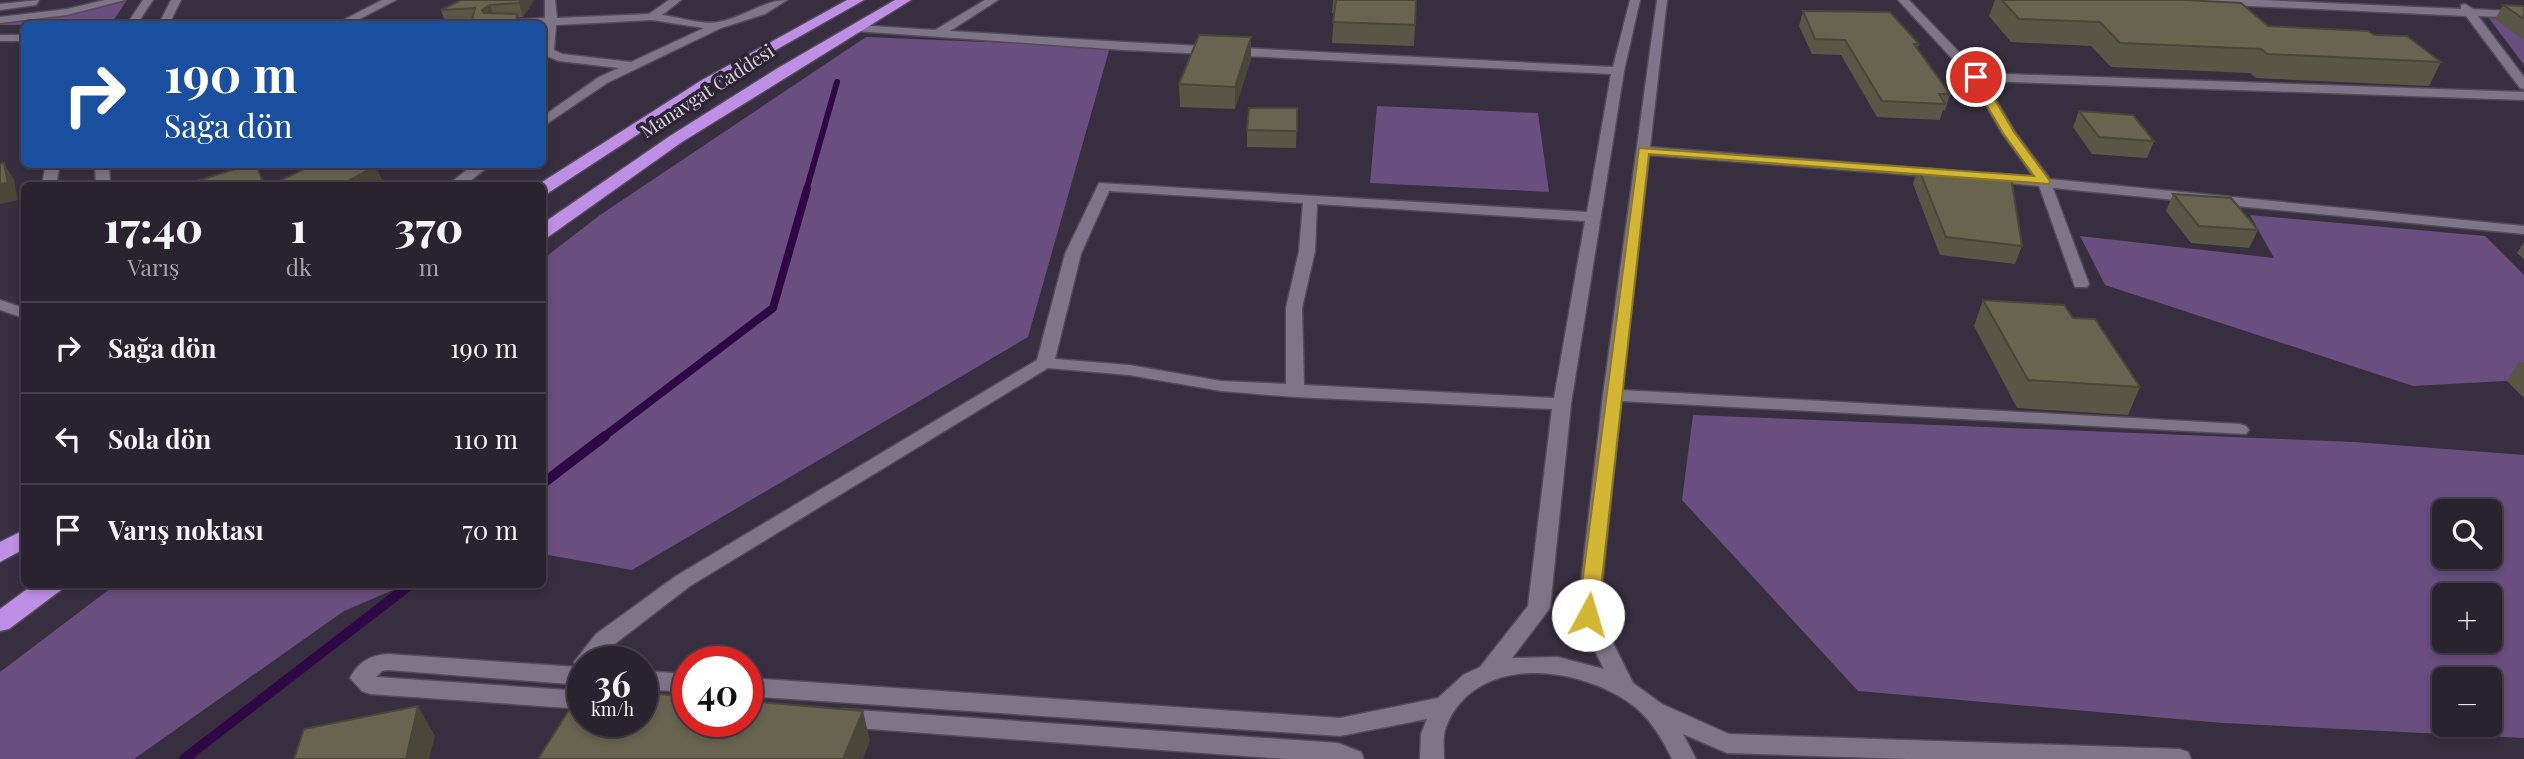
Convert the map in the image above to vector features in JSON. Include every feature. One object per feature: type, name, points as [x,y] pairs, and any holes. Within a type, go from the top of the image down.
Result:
[{"type":"highway","name":"Manavgat Caddesi","points":[[546,186],[707,83],[857,0]]},
{"type":"highway","name":"Manavgat Caddesi","points":[[546,230],[676,139],[856,27],[903,2]]},
{"type":"highway","points":[[0,554],[21,540]]},
{"type":"highway","points":[[0,622],[47,588]]},
{"type":"street","points":[[0,7],[32,3],[34,0]]},
{"type":"street","points":[[0,20],[67,12],[120,0]]},
{"type":"street","points":[[134,21],[148,0]]},
{"type":"street","points":[[166,21],[176,0]]},
{"type":"street","points":[[348,21],[391,0]]},
{"type":"street","points":[[550,0],[551,20],[547,46],[553,55],[634,66]]},
{"type":"street","points":[[652,17],[676,0]]},
{"type":"street","points":[[546,120],[603,80],[717,26],[761,12],[782,0]]},
{"type":"street","points":[[939,33],[993,0]]},
{"type":"street","points":[[1488,673],[1539,608],[1562,404],[1618,71],[1635,0]]},
{"type":"street","points":[[1625,689],[1588,615],[1612,395],[1662,0]]},
{"type":"street","points":[[2187,0],[2524,15]]},
{"type":"street","points":[[2457,0],[2470,13],[2524,85]]},
{"type":"street","points":[[1905,1],[1976,77],[2009,133],[2044,181],[2081,284]]},
{"type":"street","points":[[537,21],[652,17],[717,26]]},
{"type":"street","points":[[856,27],[1332,57],[1618,71]]},
{"type":"street","points":[[0,38],[21,38]]},
{"type":"street","points":[[1976,77],[2524,96]]},
{"type":"street","points":[[1643,150],[1947,174]]},
{"type":"street","points":[[459,182],[479,168]]},
{"type":"street","points":[[1975,176],[2524,230]]},
{"type":"street","points":[[1045,363],[1073,254],[1104,186],[1595,217]]},
{"type":"street","points":[[1295,392],[1294,308],[1307,251],[1310,199]]},
{"type":"street","points":[[0,306],[21,312]]},
{"type":"street","points":[[601,646],[613,633],[683,581],[1045,363],[1129,370],[1221,386],[1295,392],[1562,404]]},
{"type":"street","points":[[1612,395],[2240,430]]},
{"type":"street","points":[[567,668],[388,662],[376,663],[361,678],[370,685],[567,699]]},
{"type":"street","points":[[1432,759],[1433,729],[1445,706],[1470,681],[1500,668],[1536,663],[1573,667],[1609,679],[1641,699],[1668,726],[1684,759]]},
{"type":"street","points":[[763,688],[1340,727],[1445,706]]},
{"type":"street","points":[[1652,710],[1727,743],[2179,759]]},
{"type":"street","points":[[816,716],[1338,753],[1352,759]]},
{"type":"shaded area","points":[[127,0],[113,21],[21,21],[21,25],[0,25],[0,20],[90,9]]},
{"type":"shaded area","points":[[2488,17],[2524,19],[2524,65]]},
{"type":"shaded area","points":[[866,37],[1110,47],[1028,337],[632,570],[546,555],[546,257],[600,215]]},
{"type":"shaded area","points":[[1377,106],[1538,113],[1549,192],[1370,183]]},
{"type":"shaded area","points":[[2250,215],[2485,236],[2524,275],[2524,380],[2413,386],[2105,285],[2080,236],[2274,258]]},
{"type":"shaded area","points":[[1693,415],[2355,442],[2524,455],[2524,738],[2502,737],[2502,667],[2432,667],[2432,733],[2223,723],[1858,691],[1682,500]]},
{"type":"shaded area","points":[[111,588],[398,588],[344,611],[134,759],[0,759],[0,672]]},
{"type":"building","points":[[461,0],[521,0],[519,3],[490,5],[482,10],[484,13],[517,14],[516,21],[472,21],[475,8],[441,10]]},
{"type":"building","points":[[1336,0],[1416,0],[1415,25],[1333,22]]},
{"type":"building","points":[[2002,0],[2186,0],[2241,3],[2268,26],[2368,31],[2374,35],[2407,36],[2441,62],[2267,54],[2261,49],[2120,43],[2100,22],[2019,19]]},
{"type":"building","points":[[2503,5],[2524,6],[2524,19]]},
{"type":"building","points":[[1803,11],[1890,12],[1919,44],[1914,44],[1950,94],[1939,94],[1945,104],[1882,101],[1845,40],[1815,39]]},
{"type":"building","points":[[1199,35],[1251,37],[1235,87],[1179,84]]},
{"type":"building","points":[[1249,108],[1297,108],[1297,131],[1247,130]]},
{"type":"building","points":[[2079,111],[2133,115],[2154,141],[2099,137]]},
{"type":"building","points":[[4,163],[8,183],[0,184],[0,164]]},
{"type":"building","points":[[1918,167],[2011,177],[2022,246],[1946,237]]},
{"type":"building","points":[[238,168],[258,168],[262,180],[257,182],[194,182]]},
{"type":"building","points":[[306,168],[372,168],[346,182],[277,182]]},
{"type":"building","points":[[2173,194],[2231,198],[2258,230],[2199,226]]},
{"type":"building","points":[[1983,300],[2064,305],[2073,318],[2095,319],[2140,387],[2028,380]]},
{"type":"building","points":[[658,694],[672,695],[672,737],[763,737],[763,702],[863,711],[843,759],[538,759],[567,713],[567,737],[658,737]]},
{"type":"building","points":[[418,706],[406,759],[294,759],[304,729]]},
{"type":"waterway","points":[[806,191],[837,82]]},
{"type":"waterway","points":[[602,438],[773,308],[807,189]]},
{"type":"waterway","points":[[546,481],[605,436]]},
{"type":"waterway","points":[[184,759],[406,588]]},
{"type":"route","points":[[1588,615],[1643,150],[2044,181],[2009,133],[1976,77]]}]
